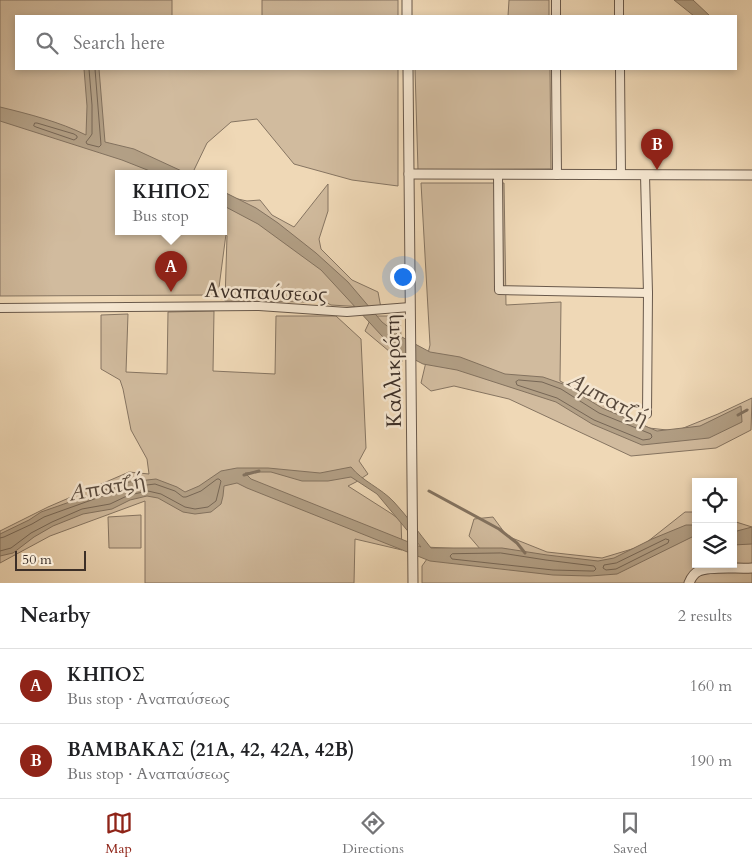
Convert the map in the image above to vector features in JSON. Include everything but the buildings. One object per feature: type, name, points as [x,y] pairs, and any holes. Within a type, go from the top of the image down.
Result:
[{"type":"street","points":[[407,0],[407,15]]},
{"type":"street","points":[[556,0],[556,15]]},
{"type":"street","points":[[619,0],[619,15]]},
{"type":"street","name":"Καλλικράτη","points":[[408,70],[413,583]]},
{"type":"street","points":[[556,70],[557,175]]},
{"type":"street","points":[[620,70],[621,175]]},
{"type":"street","points":[[408,174],[752,175]]},
{"type":"street","points":[[498,174],[499,290],[648,293]]},
{"type":"street","points":[[645,175],[648,293],[646,414]]},
{"type":"street","name":"Αναπαύσεως","points":[[0,308],[259,306],[348,312],[410,307]]},
{"type":"street","points":[[689,583],[698,571],[706,569],[752,568]]},
{"type":"shaded area","points":[[0,0],[172,0],[172,15],[15,15],[15,70],[398,70],[398,186],[352,180],[294,164],[257,119],[231,122],[207,143],[194,170],[115,170],[115,235],[226,235],[218,295],[0,296]]},
{"type":"shaded area","points":[[262,0],[398,0],[398,15],[262,15]]},
{"type":"shaded area","points":[[509,0],[549,0],[549,15],[508,15]]},
{"type":"shaded area","points":[[415,70],[550,70],[551,169],[418,170]]},
{"type":"shaded area","points":[[421,183],[504,183],[506,305],[561,302],[560,381],[649,428],[676,431],[752,398],[751,430],[716,448],[631,456],[509,399],[454,386],[431,391],[421,383],[430,345]]},
{"type":"shaded area","points":[[328,184],[328,211],[319,239],[321,249],[352,280],[378,292],[381,308],[331,305],[307,292],[307,302],[225,301],[227,197],[247,201],[260,200],[272,215],[294,227]]},
{"type":"shaded area","points":[[214,311],[213,371],[275,374],[276,316],[336,316],[361,339],[366,448],[359,461],[368,474],[348,486],[401,521],[402,550],[355,539],[354,583],[145,583],[145,501],[50,536],[0,563],[0,531],[48,507],[129,472],[149,474],[147,459],[131,430],[120,380],[101,369],[101,315],[128,314],[126,372],[167,374],[168,312]]},
{"type":"shaded area","points":[[372,316],[400,316],[402,362],[365,331]]},
{"type":"shaded area","points":[[685,512],[692,512],[692,568],[737,568],[737,522],[752,527],[752,583],[422,583],[422,566],[427,559],[426,547],[481,550],[469,536],[474,519],[493,517],[507,536],[547,552],[602,558],[642,546]]},
{"type":"shaded area","points":[[141,515],[141,548],[109,548],[108,517]]},
{"type":"water","points":[[674,0],[693,0],[709,15],[693,15]]},
{"type":"water","points":[[84,70],[99,70],[105,142],[134,149],[180,170],[147,170],[0,121],[0,107],[55,122],[86,135],[87,106]]},
{"type":"water","points":[[227,194],[256,208],[278,223],[316,253],[348,282],[382,322],[400,336],[430,352],[460,357],[505,374],[543,377],[563,384],[602,408],[657,431],[700,426],[741,406],[742,422],[709,438],[642,445],[592,424],[556,402],[457,370],[423,364],[394,349],[321,270],[258,224],[227,208]]},
{"type":"water","points":[[351,467],[394,502],[431,548],[502,548],[598,561],[614,558],[686,525],[692,525],[692,537],[617,574],[590,576],[553,575],[430,561],[237,483],[224,486],[221,504],[211,512],[195,514],[183,512],[158,498],[147,496],[130,500],[112,509],[83,514],[53,526],[34,537],[13,553],[0,556],[0,534],[41,512],[120,483],[156,479],[185,492],[199,486],[221,471],[237,468],[268,468],[320,473]],"holes":[[[271,472],[302,481],[328,481],[351,477],[377,494],[421,547],[251,479],[245,473]]]},
{"type":"water","points":[[752,527],[752,544],[737,545],[737,531]]},
{"type":"waterway","name":"Αμπατζή","points":[[738,415],[747,410]]},
{"type":"waterway","name":"Απατζή","points":[[244,475],[259,471]]},
{"type":"waterway","name":"Απατζή","points":[[429,491],[499,529],[517,543],[525,553]]},
{"type":"place","name":"ΒΑΜΒΑΚΑΣ (21Α, 42, 42Α, 42Β)","points":[[657,170]]},
{"type":"place","name":"ΚΗΠΟΣ","points":[[171,292]]}]
